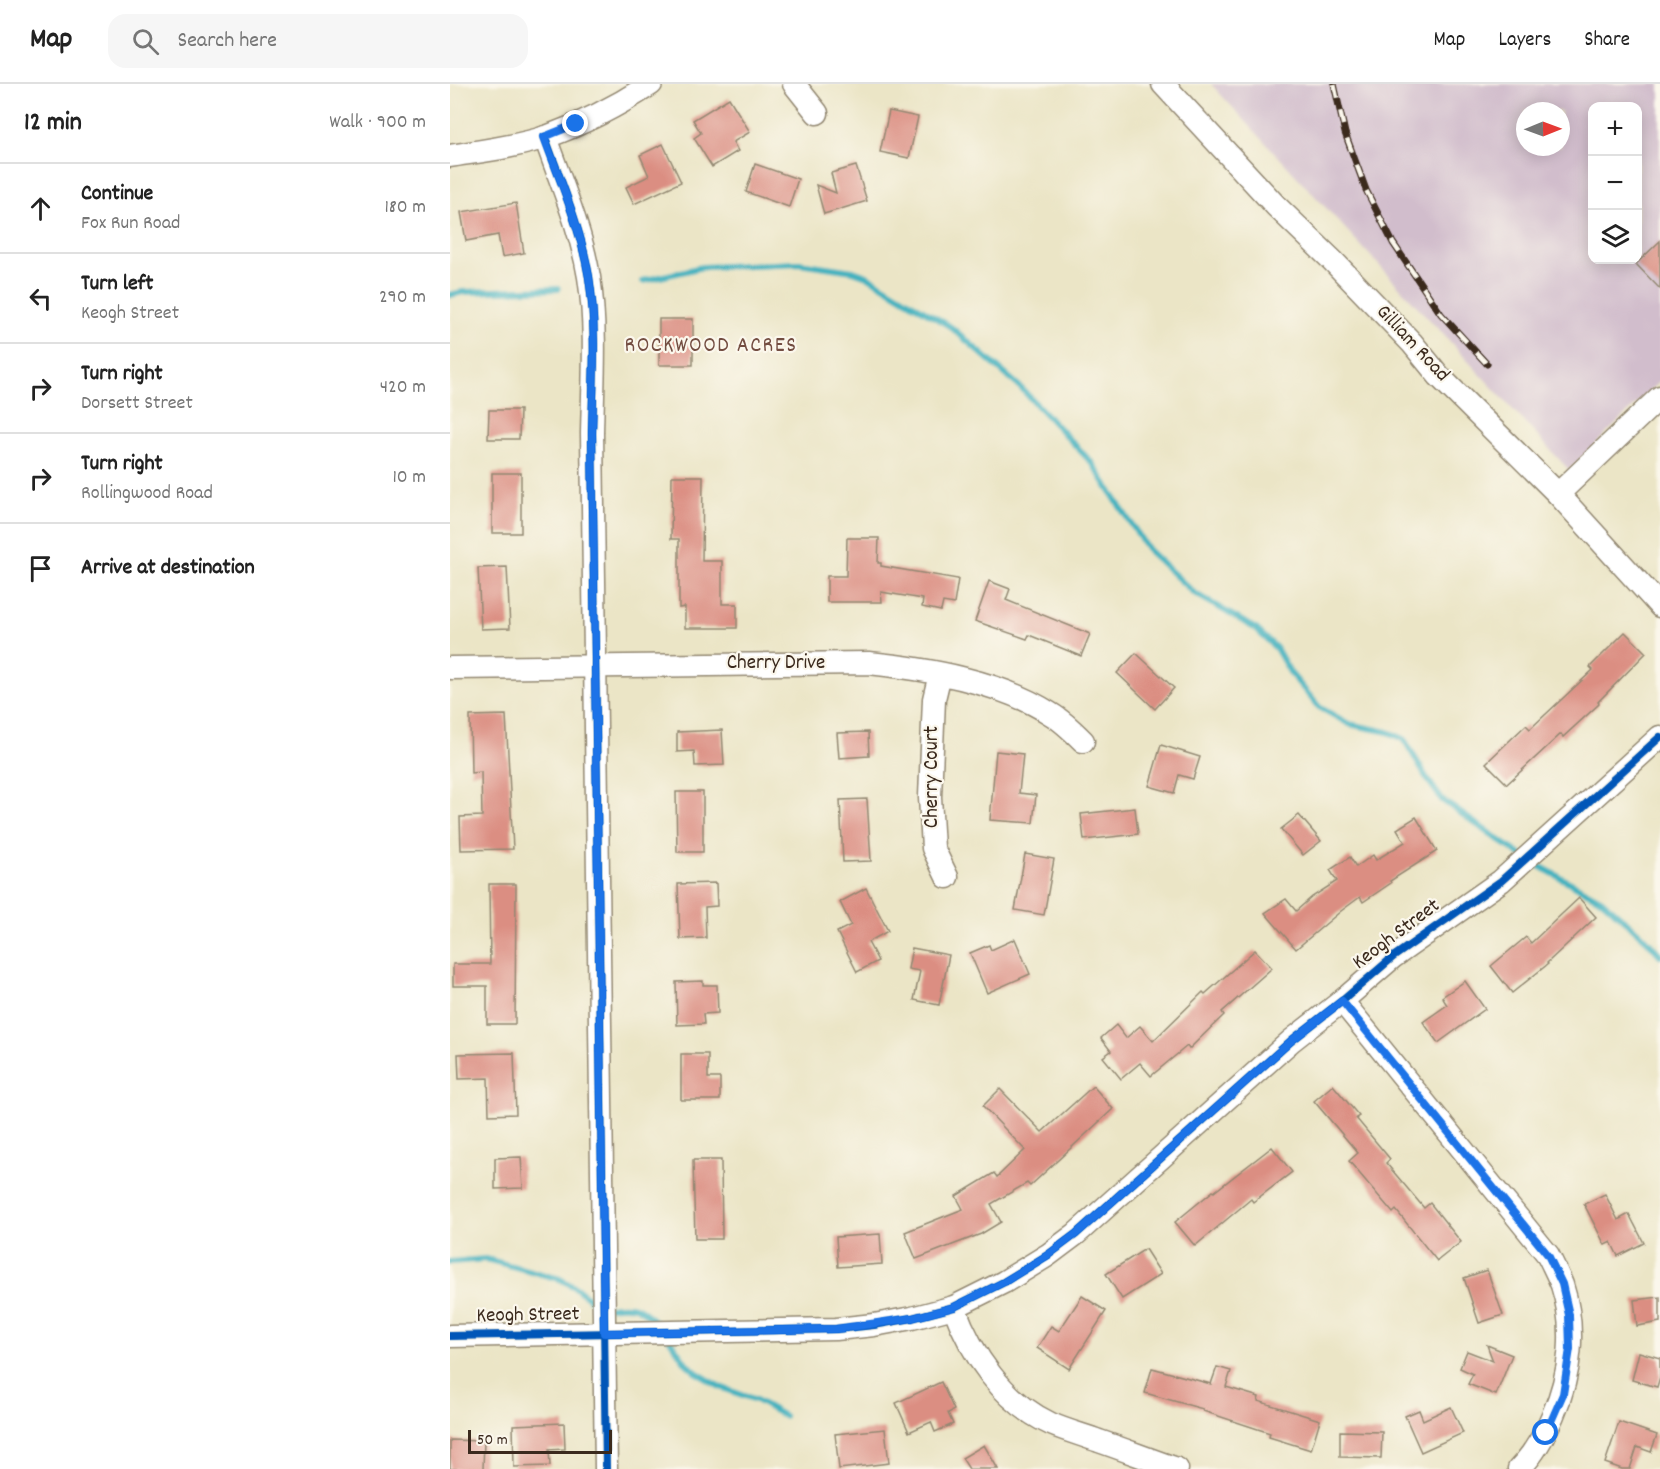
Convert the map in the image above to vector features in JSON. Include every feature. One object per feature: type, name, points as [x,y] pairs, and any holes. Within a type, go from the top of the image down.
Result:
[{"type":"street","points":[[450,156],[544,137],[576,124],[651,84]]},
{"type":"street","points":[[794,84],[817,112]]},
{"type":"street","name":"Gilliam Road","points":[[1163,84],[1276,206],[1412,343],[1439,376],[1558,494],[1660,606]]},
{"type":"street","points":[[544,137],[577,228],[588,276],[593,314],[592,434],[606,1469]]},
{"type":"street","points":[[1558,494],[1660,397]]},
{"type":"street","name":"Cherry Drive","points":[[450,668],[869,663],[909,667],[973,681],[1022,698],[1051,714],[1083,741]]},
{"type":"street","name":"Cherry Court","points":[[940,674],[934,699],[930,797],[933,848],[947,877]]},
{"type":"street","name":"Keogh Street","points":[[450,1336],[836,1329],[912,1318],[954,1307],[1004,1282],[1048,1255],[1076,1234],[1291,1041],[1393,957],[1501,881],[1660,737]]},
{"type":"street","points":[[1342,1001],[1548,1255],[1562,1284],[1569,1315],[1570,1349],[1563,1394],[1546,1433],[1519,1469]]},
{"type":"street","points":[[954,1307],[962,1328],[979,1359],[1000,1386],[1017,1402],[1050,1424],[1177,1469]]},
{"type":"shaded area","points":[[1211,84],[1660,84],[1660,381],[1569,470]]},
{"type":"building","points":[[729,98],[750,132],[733,142],[738,151],[712,167],[694,138],[701,133],[693,120]]},
{"type":"building","points":[[889,111],[918,117],[909,158],[880,152]]},
{"type":"building","points":[[663,144],[681,182],[634,204],[626,187],[649,176],[640,155]]},
{"type":"building","points":[[755,164],[798,179],[789,207],[746,192]]},
{"type":"building","points":[[856,166],[867,201],[824,214],[816,185],[836,193],[831,173]]},
{"type":"building","points":[[516,203],[524,253],[502,257],[498,235],[466,241],[461,212]]},
{"type":"building","points":[[1660,241],[1660,289],[1636,264],[1642,264],[1642,258]]},
{"type":"building","points":[[659,319],[693,319],[693,365],[659,365]]},
{"type":"building","points":[[489,410],[520,410],[519,439],[488,439]]},
{"type":"building","points":[[492,473],[521,473],[521,533],[492,533]]},
{"type":"building","points":[[672,476],[703,476],[702,561],[722,561],[722,604],[737,604],[737,628],[685,628],[685,607],[679,608],[679,539],[671,539]]},
{"type":"building","points":[[847,538],[879,538],[878,563],[881,563],[881,566],[958,579],[954,604],[943,602],[941,611],[922,607],[923,599],[881,592],[882,602],[827,602],[827,576],[846,576]]},
{"type":"building","points":[[507,567],[510,628],[481,629],[478,568]]},
{"type":"building","points":[[989,581],[1010,589],[1006,600],[1090,634],[1081,656],[1029,635],[1027,639],[975,621]]},
{"type":"building","points":[[1625,632],[1646,653],[1598,702],[1599,704],[1563,737],[1561,734],[1507,784],[1486,763],[1526,725],[1530,729],[1593,670],[1590,667]]},
{"type":"building","points":[[1136,653],[1174,688],[1155,709],[1117,673]]},
{"type":"building","points":[[506,715],[513,849],[461,850],[460,817],[482,816],[481,772],[471,773],[470,716]]},
{"type":"building","points":[[722,730],[724,765],[695,766],[694,751],[677,752],[677,732]]},
{"type":"building","points":[[868,732],[869,756],[839,758],[837,733]]},
{"type":"building","points":[[1161,745],[1200,757],[1193,779],[1179,775],[1174,793],[1149,786]]},
{"type":"building","points":[[996,751],[1023,754],[1019,793],[1036,795],[1033,823],[990,820]]},
{"type":"building","points":[[676,792],[703,792],[703,852],[677,852]]},
{"type":"building","points":[[867,799],[871,861],[843,862],[840,800]]},
{"type":"building","points":[[1135,808],[1138,834],[1084,840],[1081,814]]},
{"type":"building","points":[[1299,815],[1321,841],[1303,855],[1281,829]]},
{"type":"building","points":[[1416,817],[1437,851],[1390,881],[1391,883],[1363,902],[1360,897],[1296,949],[1265,913],[1286,899],[1296,911],[1312,897],[1337,881],[1330,870],[1350,857],[1356,867],[1373,855],[1376,860],[1405,842],[1397,829]]},
{"type":"building","points":[[1025,854],[1054,859],[1044,915],[1015,910]]},
{"type":"building","points":[[716,883],[717,906],[705,907],[706,938],[680,939],[678,884]]},
{"type":"building","points":[[489,884],[516,884],[515,1024],[487,1024],[487,986],[453,986],[453,964],[490,964]]},
{"type":"building","points":[[866,888],[888,931],[868,942],[878,961],[857,972],[837,932],[851,925],[840,902]]},
{"type":"building","points":[[1579,898],[1596,917],[1548,964],[1512,993],[1491,966],[1526,937],[1531,943]]},
{"type":"building","points":[[1015,939],[1030,974],[987,993],[970,953],[989,945],[991,950]]},
{"type":"building","points":[[912,948],[949,955],[939,1005],[914,1000],[920,971],[908,969]]},
{"type":"building","points":[[1255,950],[1272,968],[1222,1012],[1224,1015],[1189,1049],[1187,1046],[1151,1076],[1140,1063],[1121,1079],[1103,1057],[1111,1051],[1101,1038],[1116,1025],[1126,1038],[1140,1026],[1153,1041],[1203,992],[1205,994]]},
{"type":"building","points":[[703,981],[703,985],[717,985],[718,1013],[703,1014],[704,1024],[677,1025],[676,982]]},
{"type":"building","points":[[1465,981],[1485,1009],[1438,1043],[1423,1022],[1447,1005],[1442,997]]},
{"type":"building","points":[[514,1053],[516,1114],[489,1115],[488,1078],[459,1079],[458,1054]]},
{"type":"building","points":[[681,1054],[708,1054],[708,1078],[720,1078],[720,1100],[681,1100]]},
{"type":"building","points":[[1333,1085],[1359,1116],[1356,1118],[1390,1159],[1386,1163],[1424,1208],[1430,1203],[1461,1242],[1437,1261],[1396,1210],[1393,1213],[1349,1161],[1358,1153],[1314,1101]]},
{"type":"building","points":[[1093,1086],[1113,1109],[1030,1186],[1027,1183],[991,1204],[1001,1222],[981,1234],[916,1259],[905,1232],[963,1209],[956,1196],[994,1173],[997,1177],[1025,1150],[983,1106],[1000,1089],[1042,1132]]},
{"type":"building","points":[[1272,1147],[1292,1172],[1253,1202],[1251,1199],[1195,1246],[1175,1222]]},
{"type":"building","points":[[521,1157],[523,1188],[495,1189],[495,1158]]},
{"type":"building","points":[[693,1160],[721,1160],[722,1239],[695,1239]]},
{"type":"building","points":[[1605,1194],[1618,1220],[1629,1214],[1644,1243],[1618,1256],[1611,1242],[1605,1245],[1584,1204]]},
{"type":"building","points":[[880,1234],[882,1264],[838,1267],[836,1237]]},
{"type":"building","points":[[1145,1249],[1161,1274],[1122,1299],[1106,1274]]},
{"type":"building","points":[[1487,1270],[1503,1315],[1479,1323],[1464,1278]]},
{"type":"building","points":[[1082,1296],[1106,1311],[1069,1369],[1037,1348],[1051,1326],[1059,1331]]},
{"type":"building","points":[[1660,1297],[1660,1322],[1637,1326],[1634,1300]]},
{"type":"building","points":[[1487,1345],[1512,1355],[1496,1395],[1468,1384],[1473,1374],[1460,1368],[1467,1351],[1493,1361]]},
{"type":"building","points":[[1639,1352],[1660,1358],[1660,1377],[1657,1387],[1632,1380]]},
{"type":"building","points":[[1217,1367],[1231,1371],[1226,1387],[1259,1397],[1258,1401],[1320,1420],[1311,1450],[1269,1437],[1270,1433],[1203,1411],[1203,1409],[1145,1393],[1152,1368],[1211,1384]]},
{"type":"building","points":[[941,1382],[954,1410],[948,1413],[953,1424],[935,1432],[931,1422],[909,1432],[896,1403]]},
{"type":"building","points":[[1451,1407],[1463,1433],[1421,1452],[1405,1416],[1419,1410],[1423,1420]]},
{"type":"building","points":[[1619,1422],[1657,1435],[1651,1452],[1637,1447],[1630,1469],[1622,1469],[1605,1463]]},
{"type":"building","points":[[564,1423],[565,1449],[549,1450],[550,1466],[514,1467],[513,1425]]},
{"type":"building","points":[[885,1429],[889,1463],[839,1469],[835,1434]]},
{"type":"building","points":[[1340,1431],[1382,1432],[1381,1458],[1340,1457]]},
{"type":"building","points":[[450,1440],[484,1441],[483,1469],[450,1469]]},
{"type":"building","points":[[984,1445],[998,1469],[969,1469],[962,1458]]},
{"type":"waterway","points":[[643,281],[702,267],[799,263],[853,271],[867,276],[951,327],[1020,387],[1092,463],[1148,550],[1194,593],[1256,629],[1276,648],[1291,674],[1319,707],[1349,724],[1388,732],[1404,739],[1442,800],[1522,856]]},
{"type":"waterway","points":[[450,295],[463,292],[558,289]]},
{"type":"waterway","points":[[1530,861],[1602,900],[1649,942],[1660,955]]},
{"type":"waterway","points":[[450,1262],[486,1259],[560,1279],[576,1288],[597,1305]]},
{"type":"waterway","points":[[610,1307],[638,1308],[660,1327]]},
{"type":"waterway","points":[[668,1337],[686,1363],[696,1372],[720,1387],[756,1400],[784,1416]]},
{"type":"railway","points":[[1334,84],[1345,133],[1366,190],[1393,243],[1441,314],[1487,364]]},
{"type":"cycle path","points":[[545,137],[581,241],[589,277],[593,316],[592,433],[606,1469]]},
{"type":"cycle path","points":[[450,1336],[836,1329],[912,1318],[954,1307],[1004,1282],[1048,1255],[1076,1234],[1291,1041],[1393,957],[1501,881],[1660,737]]},
{"type":"district","name":"ROCKWOOD ACRES","points":[[711,346]]},
{"type":"route","points":[[576,124],[544,137],[577,228],[588,276],[593,314],[592,434],[604,1333],[836,1329],[912,1318],[954,1307],[1004,1282],[1048,1255],[1076,1234],[1291,1041],[1342,1001],[1548,1255],[1562,1284],[1569,1315],[1568,1372],[1563,1394],[1546,1433]]}]
